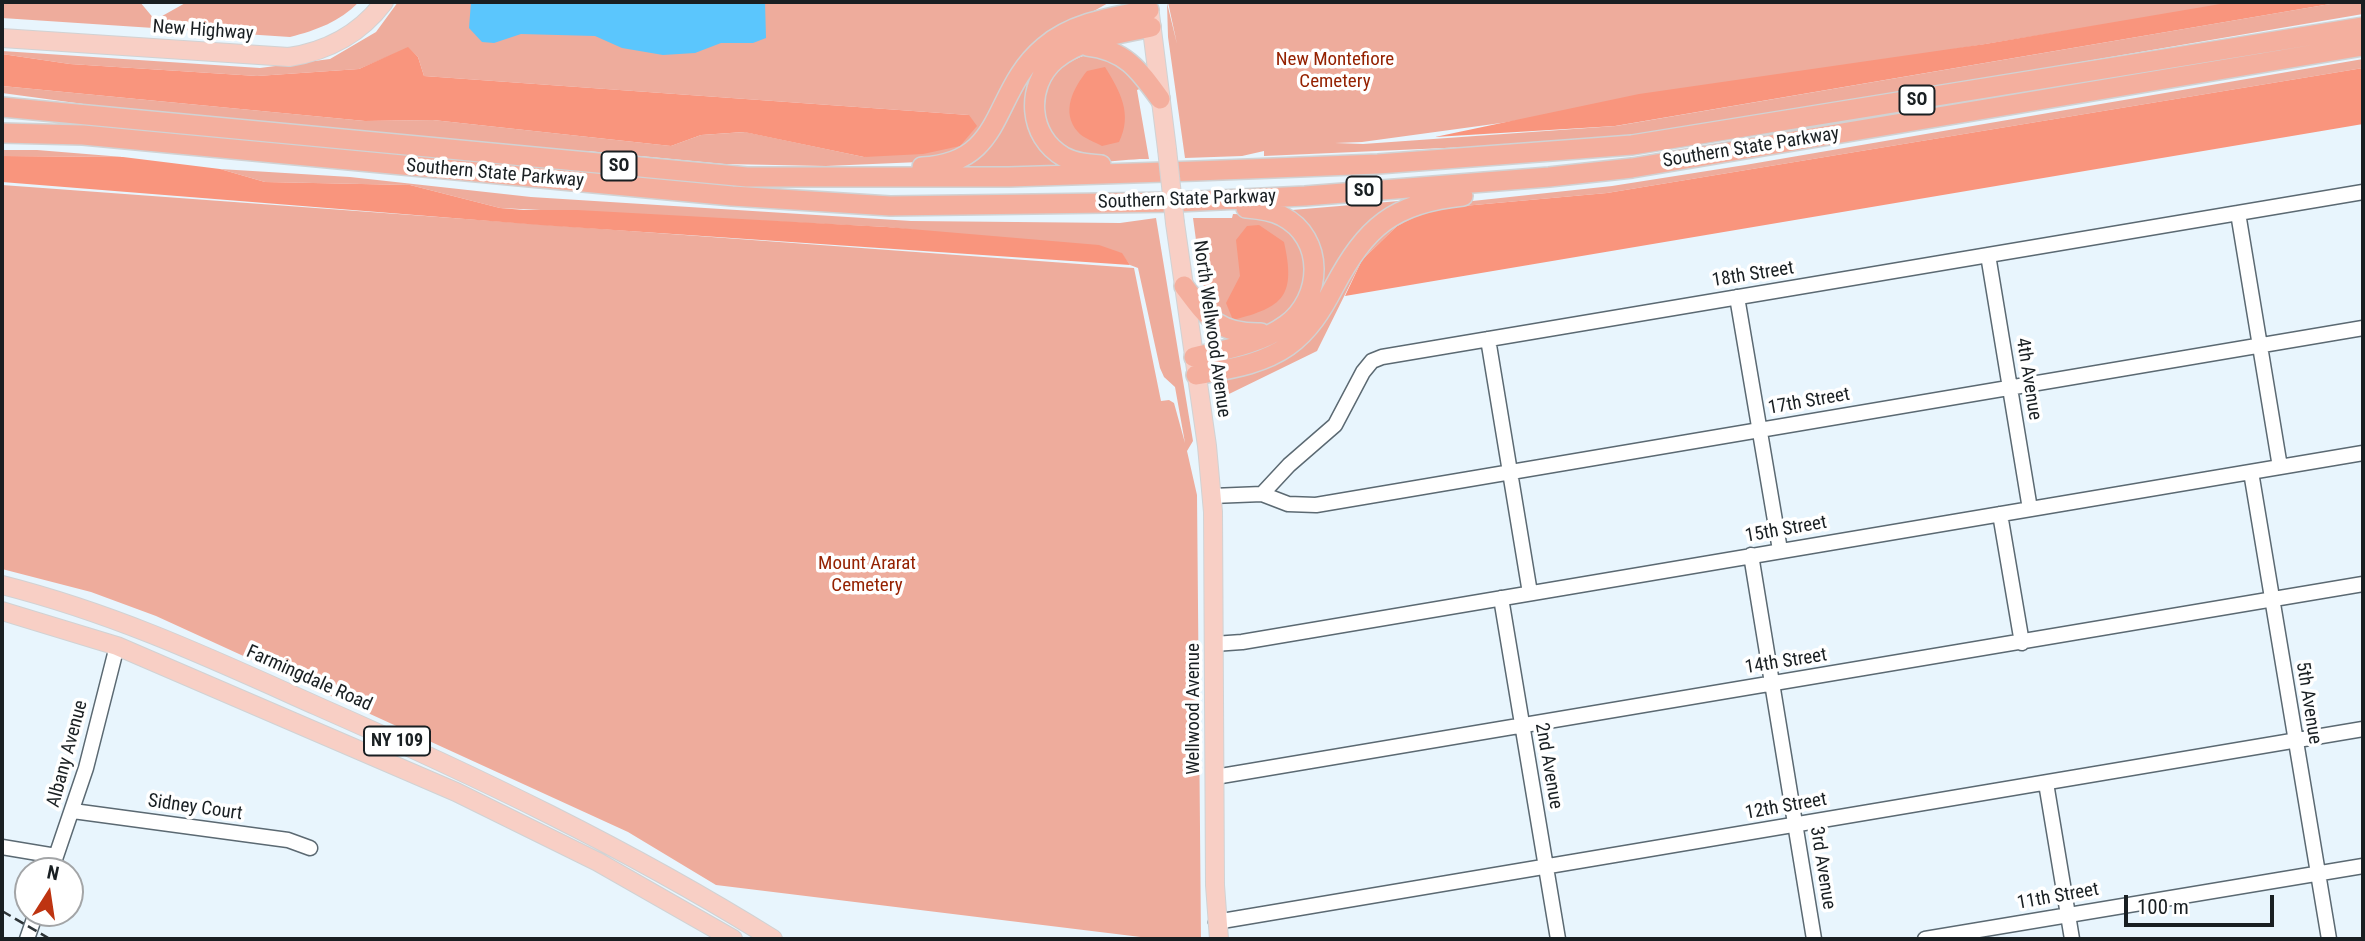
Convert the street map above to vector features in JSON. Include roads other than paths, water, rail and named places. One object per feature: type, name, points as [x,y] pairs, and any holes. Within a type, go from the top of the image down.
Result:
[{"type":"highway","points":[[1089,23],[1116,2]]},
{"type":"highway","points":[[866,178],[942,165],[971,154],[985,139],[1012,86],[1031,60],[1062,34],[1089,23],[1149,13]]},
{"type":"highway","points":[[1149,13],[1079,45],[1049,66],[1035,91],[1035,118],[1049,144],[1062,156],[1084,163],[1196,171]]},
{"type":"highway","name":"Southern State Parkway","points":[[2,107],[747,177],[866,178],[1196,171],[1404,162],[1632,145],[2363,27]]},
{"type":"highway","points":[[1079,45],[1105,48],[1124,56],[1138,68],[1160,99]]},
{"type":"highway","name":"Southern State Parkway","points":[[2,133],[83,135],[732,195],[877,205],[1178,202],[1549,177],[1713,155],[2363,46]]},
{"type":"highway","points":[[1195,366],[1257,362],[1295,341],[1318,317],[1361,241],[1395,214],[1430,201],[1549,177]]},
{"type":"highway","points":[[1178,202],[1263,209],[1282,215],[1302,233],[1314,262],[1312,290],[1297,316],[1273,333],[1195,366]]},
{"type":"highway","points":[[1184,286],[1208,318],[1224,328],[1242,333],[1273,333]]},
{"type":"main road","name":"New Highway","points":[[2,38],[289,57],[322,50],[345,38],[364,24],[384,2]]},
{"type":"main road","name":"North Wellwood Avenue","points":[[1149,13],[1212,496]]},
{"type":"main road","name":"Wellwood Avenue","points":[[1212,496],[1216,933]]},
{"type":"main road","name":"Farmingdale Road","points":[[2,584],[143,628],[551,813],[658,870],[773,939]]},
{"type":"main road","name":"NY 109","points":[[2,611],[117,646],[492,809],[628,878],[733,939]]},
{"type":"main road","points":[[117,646],[121,638],[129,636],[260,688],[290,694]]},
{"type":"street","name":"18th Street","points":[[1262,494],[1289,464],[1335,425],[1363,372],[1372,361],[1388,356],[2363,192]]},
{"type":"street","points":[[2238,213],[2280,467]]},
{"type":"street","name":"4th Avenue","points":[[1988,255],[2031,509]]},
{"type":"street","points":[[1737,297],[1780,550]]},
{"type":"street","name":"17th Street","points":[[1262,494],[1288,504],[1310,505],[2363,328]]},
{"type":"street","points":[[1488,339],[1530,593]]},
{"type":"street","name":"15th Street","points":[[1214,644],[2363,453]]},
{"type":"street","name":"5th Avenue","points":[[2251,472],[2329,939]]},
{"type":"street","points":[[1212,496],[1262,494]]},
{"type":"street","points":[[2000,514],[2022,643]]},
{"type":"street","name":"3rd Avenue","points":[[1751,555],[1814,939]]},
{"type":"street","name":"14th Street","points":[[1215,777],[2363,584]]},
{"type":"street","name":"2nd Avenue","points":[[1501,598],[1558,939]]},
{"type":"street","name":"Albany Avenue","points":[[56,856],[73,811],[117,646]]},
{"type":"street","name":"12th Street","points":[[1216,933],[1545,868],[2363,729]]},
{"type":"street","points":[[2046,783],[2072,939]]},
{"type":"street","name":"Sidney Court","points":[[73,811],[288,840],[310,848]]},
{"type":"street","points":[[2,847],[56,856]]},
{"type":"street","name":"11th Street","points":[[1925,939],[2363,866]]},
{"type":"water","points":[[471,2],[765,2],[766,38],[753,43],[721,43],[695,53],[663,55],[622,48],[595,36],[521,34],[494,43],[482,42],[469,28]]},
{"type":"railway","points":[[2,911],[50,939]]},
{"type":"park label","name":"New Montefiore Cemetery","points":[[1335,71]]},
{"type":"park label","name":"Mount Ararat Cemetery","points":[[867,575]]}]
